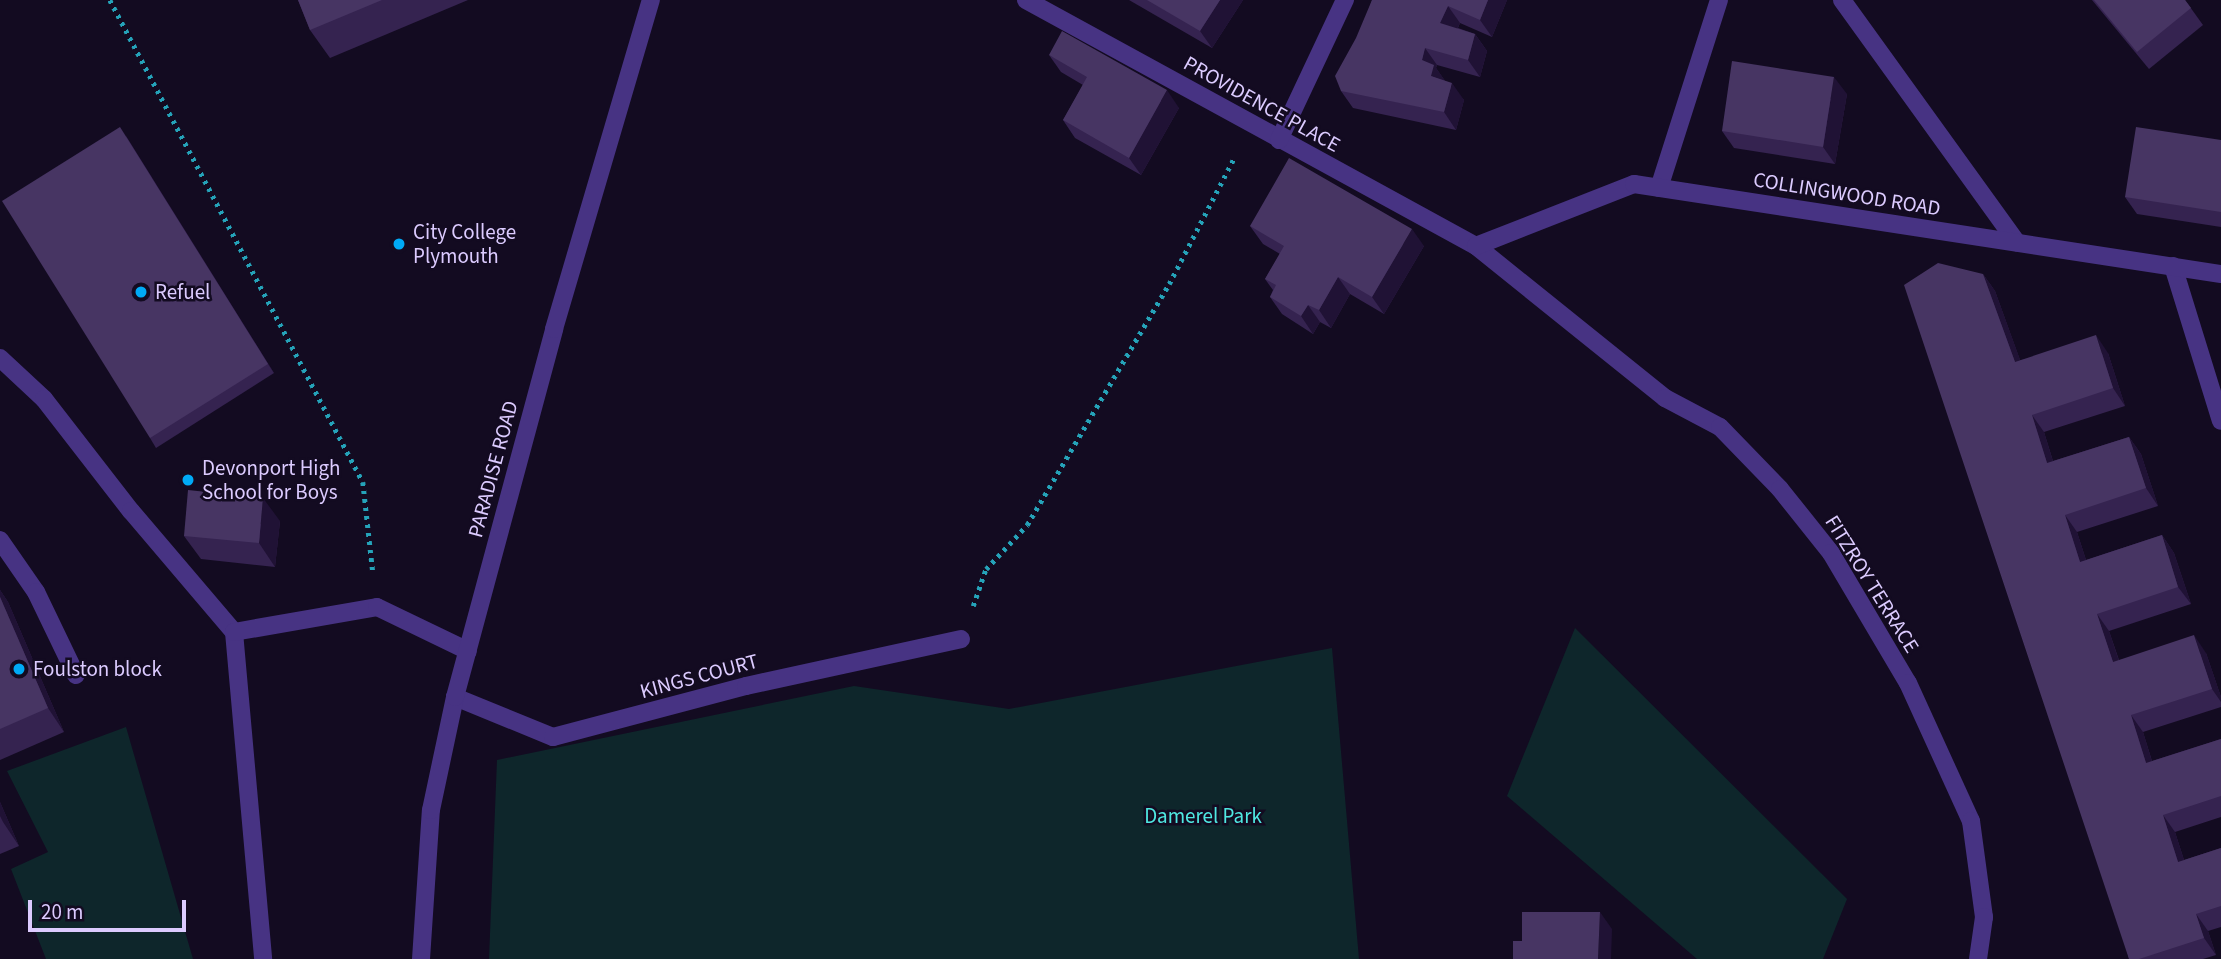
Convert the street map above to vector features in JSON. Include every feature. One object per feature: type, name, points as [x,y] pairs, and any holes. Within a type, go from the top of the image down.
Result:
[{"type":"street","name":"PARADISE ROAD","points":[[421,959],[431,810],[455,697],[554,329],[652,0]]},
{"type":"street","name":"PROVIDENCE PLACE","points":[[1026,0],[1476,246]]},
{"type":"street","points":[[1279,140],[1345,0]]},
{"type":"street","points":[[1659,188],[1720,0]]},
{"type":"street","points":[[1842,0],[2017,243]]},
{"type":"street","name":"COLLINGWOOD ROAD","points":[[1476,246],[1634,184],[2221,274]]},
{"type":"street","name":"FITZROY TERRACE","points":[[1476,246],[1665,398],[1720,427],[1780,489],[1831,553],[1908,683],[1971,821],[1984,917],[1978,959]]},
{"type":"street","points":[[2173,267],[2221,421]]},
{"type":"street","points":[[0,358],[44,399],[131,511],[234,632],[263,959]]},
{"type":"street","points":[[0,540],[36,592],[76,675]]},
{"type":"street","points":[[234,632],[377,607],[468,651]]},
{"type":"street","name":"KINGS COURT","points":[[455,697],[554,737],[746,685],[961,639]]},
{"type":"path","points":[[110,0],[363,482],[377,607]]},
{"type":"path","points":[[961,639],[986,569],[1027,525],[1169,284],[1254,125]]},
{"type":"green space","points":[[1575,628],[1847,899],[1823,959],[1697,959],[1507,796]]},
{"type":"green space","name":"Damerel Park","points":[[1332,648],[1359,959],[489,959],[497,760],[854,686],[1009,709]]},
{"type":"green space","points":[[126,727],[193,959],[46,959],[11,869],[48,852],[7,771]]},
{"type":"building","points":[[298,0],[382,0],[310,30]]},
{"type":"building","points":[[1147,0],[1220,0],[1200,31]]},
{"type":"building","points":[[1372,0],[1488,0],[1480,20],[1448,6],[1440,23],[1475,34],[1468,60],[1425,48],[1422,60],[1434,65],[1431,76],[1452,83],[1444,112],[1341,91],[1335,76],[1356,38]]},
{"type":"building","points":[[2094,0],[2185,0],[2191,8],[2137,52]]},
{"type":"building","points":[[1062,31],[1167,90],[1129,158],[1063,120],[1087,77],[1049,55]]},
{"type":"building","points":[[1732,61],[1834,77],[1823,147],[1722,131]]},
{"type":"building","name":"Refuel","points":[[120,127],[268,364],[150,438],[2,201]]},
{"type":"building","points":[[2136,127],[2221,140],[2221,212],[2125,197]]},
{"type":"building","points":[[1289,158],[1412,229],[1372,297],[1338,277],[1319,310],[1308,305],[1301,316],[1270,297],[1276,285],[1265,279],[1284,246],[1250,226]]},
{"type":"building","points":[[1938,263],[1983,274],[2015,362],[2096,335],[2113,388],[2032,415],[2047,463],[2129,437],[2146,488],[2065,515],[2080,562],[2162,535],[2178,587],[2097,614],[2113,662],[2194,635],[2212,689],[2131,715],[2146,763],[2221,739],[2221,796],[2163,815],[2178,862],[2221,848],[2221,906],[2196,914],[2204,938],[2139,959],[2129,959],[1904,285]]},
{"type":"building","points":[[188,490],[263,498],[259,543],[184,536]]},
{"type":"building","points":[[0,597],[48,708],[0,729]]},
{"type":"building","points":[[1522,912],[1600,912],[1598,959],[1513,959],[1513,941],[1522,941]]},
{"type":"place","name":"City College Plymouth","points":[[399,244]]},
{"type":"place","name":"Refuel","points":[[141,292]]},
{"type":"place","name":"Devonport High School for Boys","points":[[188,480]]},
{"type":"place","name":"Foulston block","points":[[19,669]]}]
